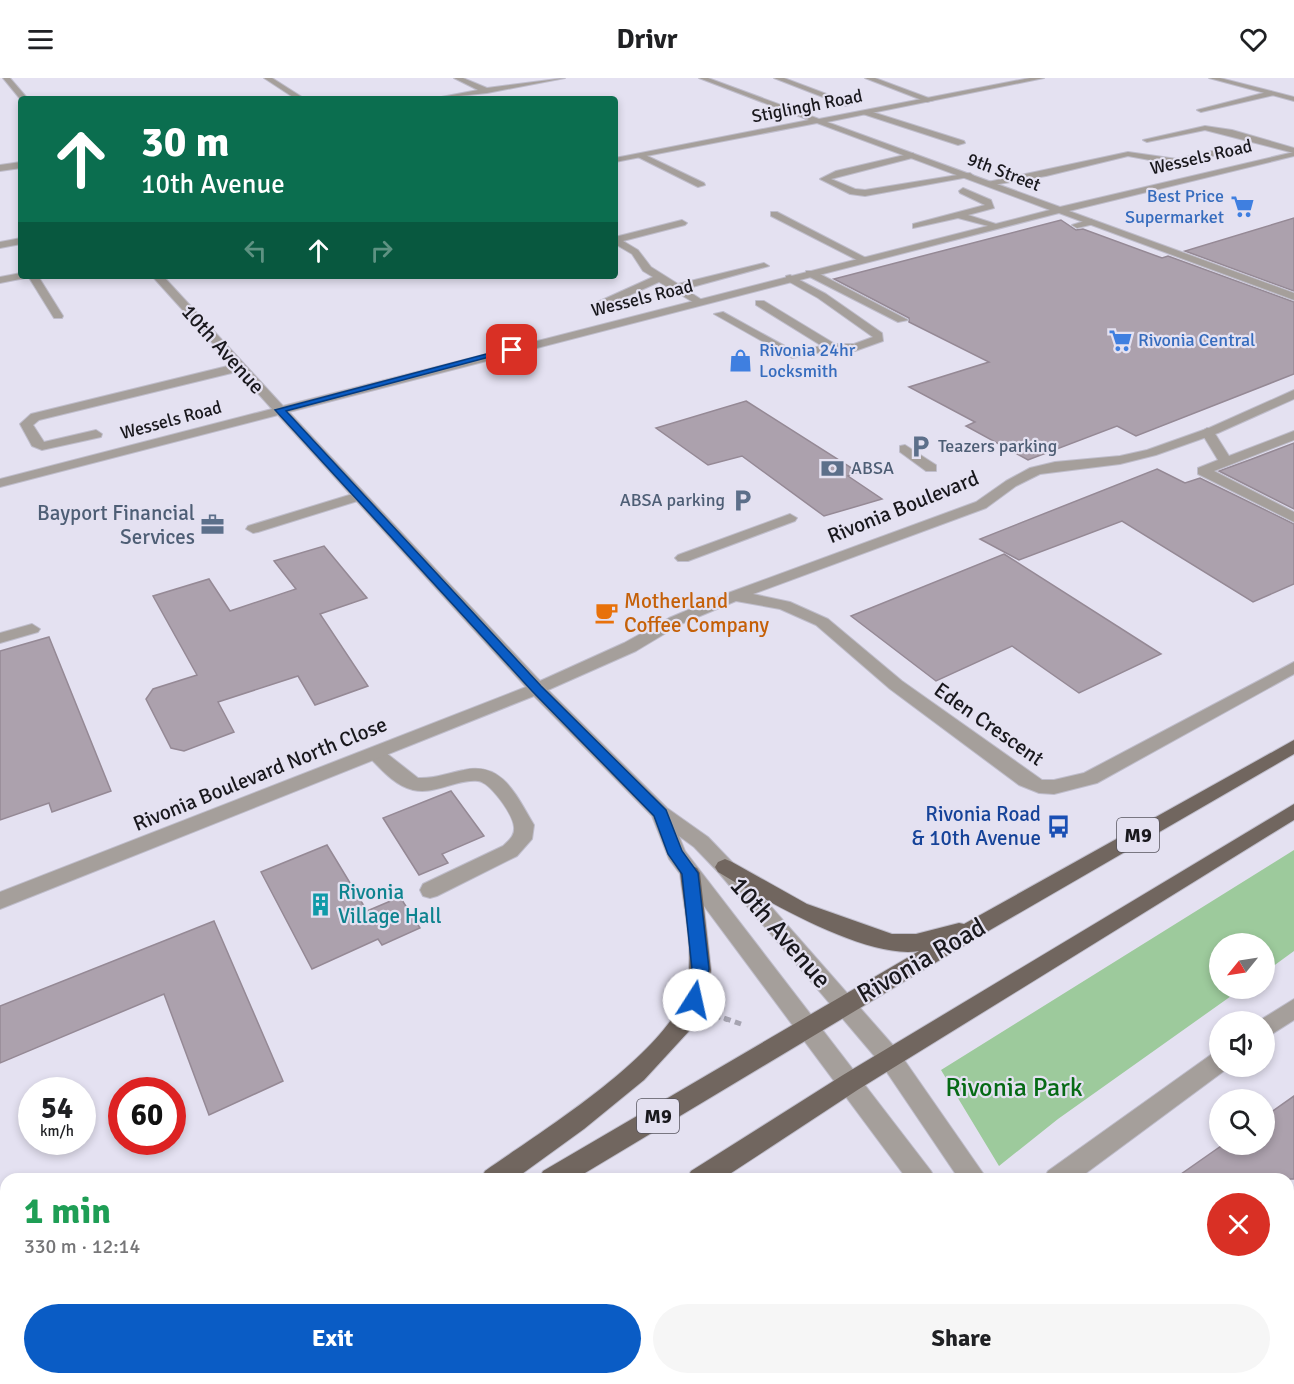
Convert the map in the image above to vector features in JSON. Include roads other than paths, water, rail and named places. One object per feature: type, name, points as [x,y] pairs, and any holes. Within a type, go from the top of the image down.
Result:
[{"type":"main road","name":"Rivonia Road","points":[[562,1173],[982,924],[1294,746]]},
{"type":"main road","points":[[709,1173],[851,1082],[1294,811]]},
{"type":"main road","points":[[725,867],[800,910],[891,943],[916,943],[982,924]]},
{"type":"main road","points":[[502,1173],[637,1074],[676,1034],[694,1000],[700,969],[690,873]]},
{"type":"street","points":[[6,78],[21,96]]},
{"type":"street","points":[[267,78],[296,96]]},
{"type":"street","points":[[457,78],[487,91]]},
{"type":"street","points":[[537,78],[546,81]]},
{"type":"street","points":[[454,96],[562,78]]},
{"type":"street","name":"9th Street","points":[[702,78],[822,120],[1294,297]]},
{"type":"street","points":[[777,78],[849,104]]},
{"type":"street","points":[[868,78],[930,100]]},
{"type":"street","points":[[890,78],[947,97]]},
{"type":"street","points":[[961,81],[974,78]]},
{"type":"street","name":"Stiglingh Road","points":[[618,159],[1041,78]]},
{"type":"street","points":[[1212,78],[1294,99]]},
{"type":"street","points":[[1201,110],[1271,93]]},
{"type":"street","points":[[866,112],[961,143]]},
{"type":"street","points":[[1147,140],[1205,128],[1229,132],[1294,152]]},
{"type":"street","points":[[987,183],[1046,173],[1128,154],[1177,162],[1221,152]]},
{"type":"street","name":"Wessels Road","points":[[0,483],[863,259],[1294,152]]},
{"type":"street","points":[[641,155],[702,185]]},
{"type":"street","points":[[913,155],[838,173],[824,179],[847,190],[865,193],[933,180],[970,176]]},
{"type":"street","points":[[0,168],[18,165]]},
{"type":"street","points":[[916,226],[991,206],[988,202],[963,191]]},
{"type":"street","points":[[774,214],[863,259]]},
{"type":"street","points":[[958,215],[993,226]]},
{"type":"street","points":[[1077,225],[1091,222]]},
{"type":"street","points":[[618,239],[682,223]]},
{"type":"street","points":[[0,245],[18,242]]},
{"type":"street","points":[[618,242],[635,252],[647,269],[698,302]]},
{"type":"street","points":[[675,288],[737,275],[764,266]]},
{"type":"street","points":[[810,273],[902,320]]},
{"type":"street","points":[[0,280],[18,277]]},
{"type":"street","points":[[595,307],[659,278]]},
{"type":"street","points":[[35,279],[58,316]]},
{"type":"street","name":"10th Avenue","points":[[160,279],[537,688],[660,813],[701,842],[725,867],[890,1058],[970,1173]]},
{"type":"street","points":[[719,315],[792,355],[832,347],[855,348],[879,339],[871,330],[828,302],[814,299],[785,280]]},
{"type":"street","points":[[760,303],[832,347]]},
{"type":"street","points":[[96,434],[42,446],[37,443],[26,424],[34,417],[240,367]]},
{"type":"street","name":"Rivonia Boulevard","points":[[537,688],[630,647],[675,621],[734,596],[981,505],[1013,481],[1042,468],[1132,458],[1207,432],[1294,394]]},
{"type":"street","points":[[1207,432],[1225,461]]},
{"type":"street","points":[[1294,435],[1203,471],[1294,518]]},
{"type":"street","points":[[905,449],[931,468]]},
{"type":"street","points":[[253,529],[359,496]]},
{"type":"street","points":[[683,558],[790,518]]},
{"type":"street","name":"Eden Crescent","points":[[734,596],[784,605],[822,622],[915,699],[1010,771],[1039,786],[1071,785],[1090,778],[1294,668]]},
{"type":"street","points":[[0,638],[32,629]]},
{"type":"street","name":"Rivonia Boulevard North Close","points":[[0,901],[537,688]]},
{"type":"street","points":[[375,753],[407,781],[417,784],[431,785],[473,775],[484,775],[496,780],[524,825],[522,839],[510,851],[430,890]]},
{"type":"street","name":"10th Avenue","points":[[660,813],[676,854],[851,1082],[918,1173]]},
{"type":"street","points":[[1275,1021],[1294,1008]]},
{"type":"street","points":[[1065,1173],[1209,1069]]},
{"type":"place","name":"Best Price Supermarket","points":[[1242,206]]},
{"type":"place","name":"Rivonia Central","points":[[1120,340]]},
{"type":"place","name":"Rivonia 24hr Locksmith","points":[[741,360]]},
{"type":"place","name":"Teazers parking","points":[[920,446]]},
{"type":"place","name":"ABSA","points":[[833,468]]},
{"type":"place","name":"ABSA parking","points":[[743,500]]},
{"type":"place","name":"Bayport Financial Services","points":[[213,525]]},
{"type":"place","name":"Motherland Coffee Company","points":[[606,613]]},
{"type":"place","name":"Rivonia Road & 10th Avenue","points":[[1059,826]]},
{"type":"place","name":"Rivonia Village Hall","points":[[320,904]]},
{"type":"park label","name":"Rivonia Park","points":[[1014,1087]]}]
